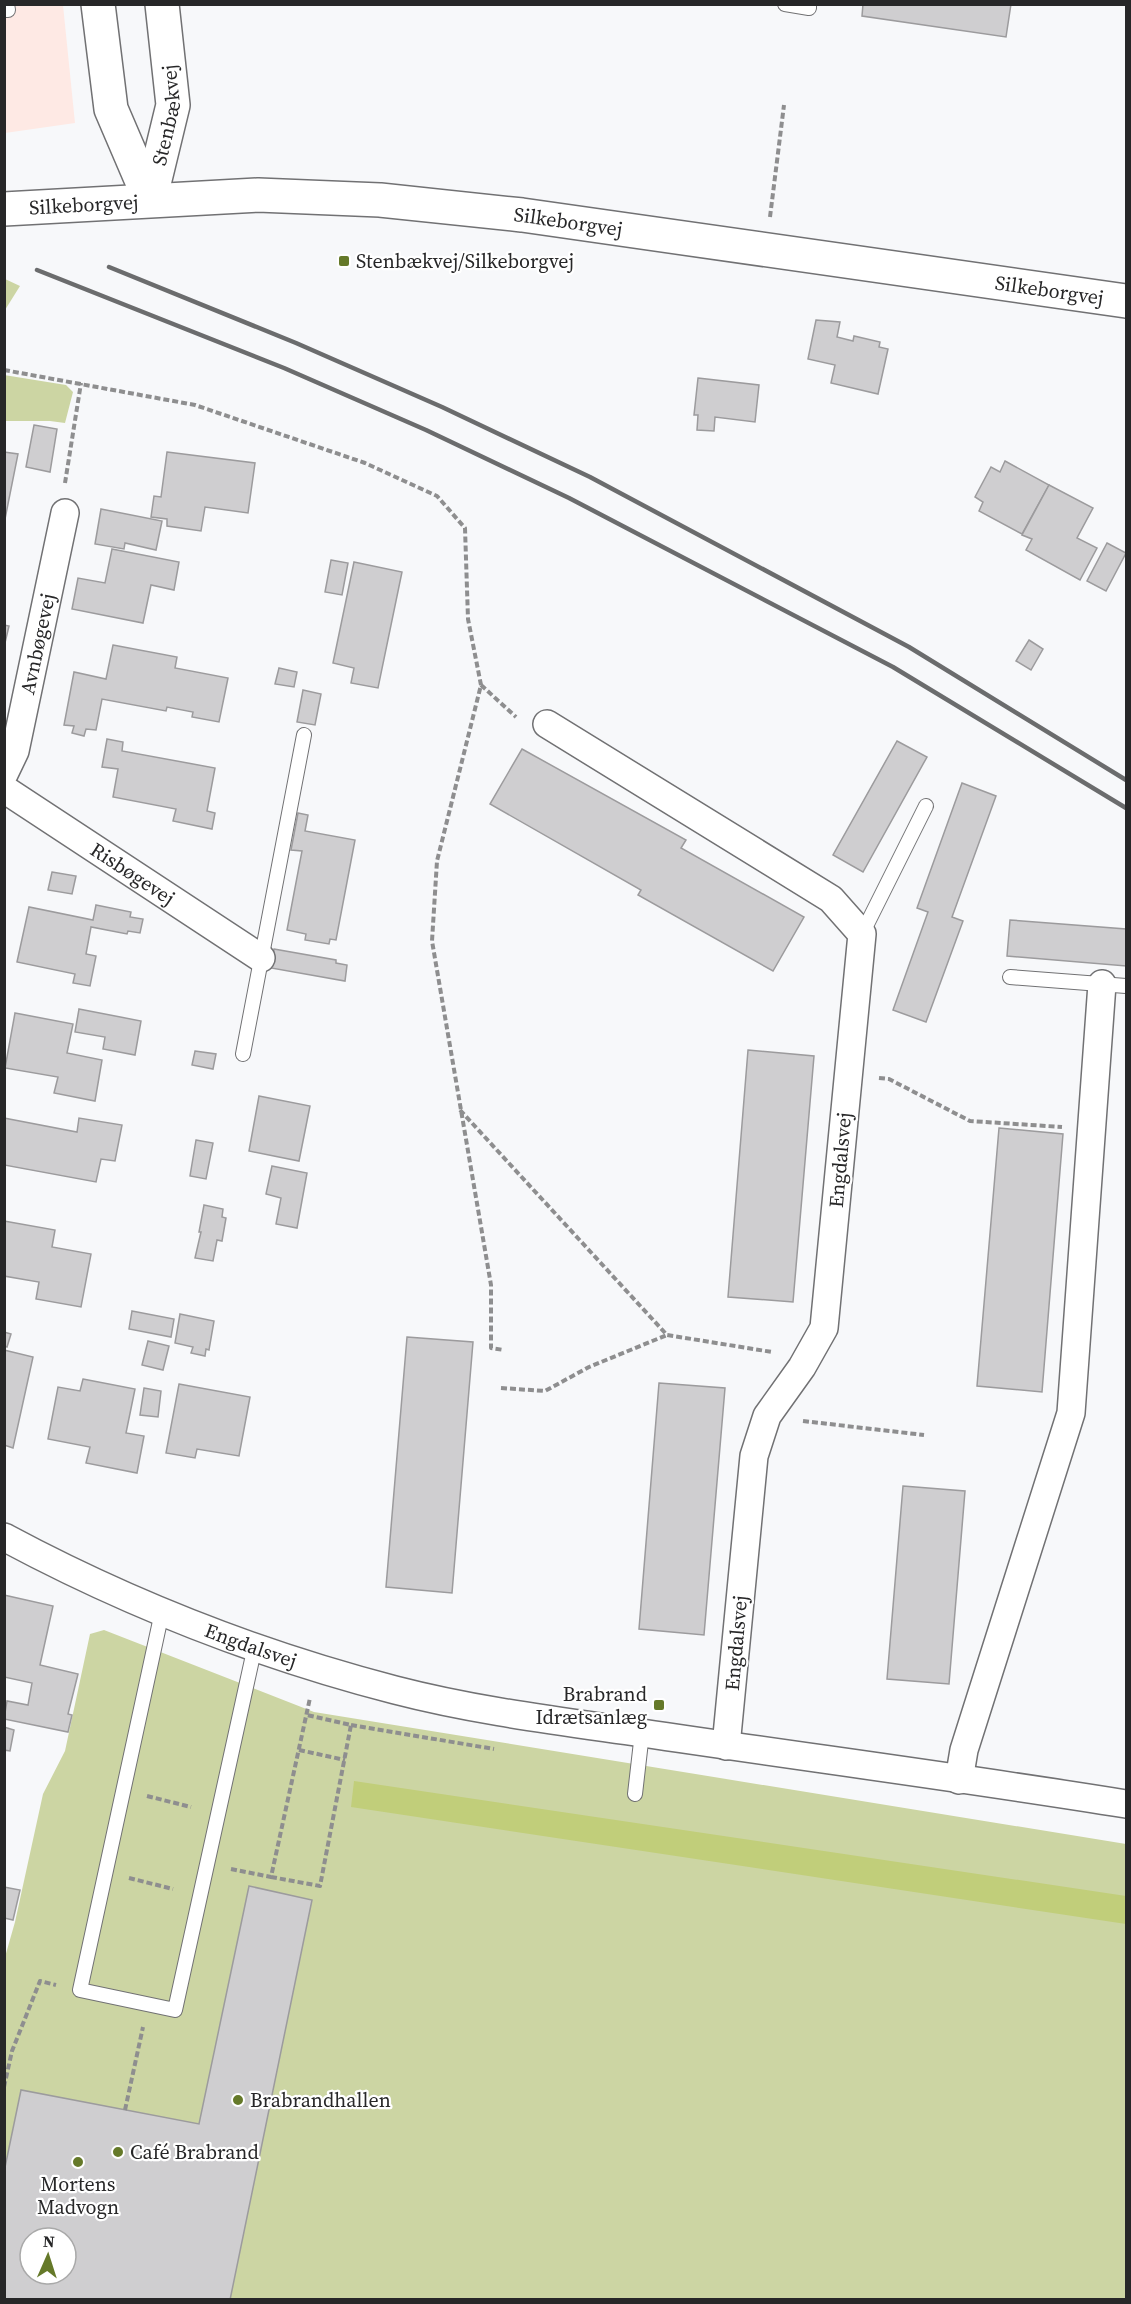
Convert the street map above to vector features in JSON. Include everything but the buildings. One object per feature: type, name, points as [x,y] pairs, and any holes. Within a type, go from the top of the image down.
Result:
[{"type":"main road","name":"Stenbækvej","points":[[98,4],[111,109],[150,200]]},
{"type":"main road","name":"Stenbækvej","points":[[150,200],[173,105],[162,4]]},
{"type":"main road","name":"Silkeborgvej","points":[[4,209],[258,195],[380,200],[522,215],[1126,301]]},
{"type":"street","name":"Avnbøgevej","points":[[4,774],[15,751],[65,513]]},
{"type":"street","points":[[547,724],[831,899],[862,934]]},
{"type":"street","name":"Risbøgevej","points":[[4,789],[261,958]]},
{"type":"street","name":"Engdalsvej","points":[[726,1746],[753,1456],[767,1416],[802,1367],[824,1328],[862,934]]},
{"type":"street","points":[[960,1780],[964,1750],[1071,1413],[1092,1129],[1114,985]]},
{"type":"street","name":"Engdalsvej","points":[[4,1537],[162,1612],[317,1667],[395,1690],[474,1708],[1126,1804]]},
{"type":"lane","points":[[4,10],[8,10],[7,4]]},
{"type":"lane","points":[[785,4],[809,8],[809,4]]},
{"type":"lane","points":[[243,1054],[304,735]]},
{"type":"lane","points":[[862,934],[926,806]]},
{"type":"lane","points":[[1010,977],[1114,985]]},
{"type":"lane","points":[[162,1612],[80,1990],[175,2010],[255,1646]]},
{"type":"lane","points":[[635,1794],[642,1733]]},
{"type":"path","points":[[766,251],[784,105]]},
{"type":"path","points":[[4,370],[195,405],[365,463],[437,496],[465,528],[468,619],[481,685],[437,861],[432,941],[491,1285],[491,1348],[504,1350]]},
{"type":"path","points":[[65,513],[65,485],[81,383]]},
{"type":"path","points":[[481,685],[526,726],[547,724]]},
{"type":"path","points":[[848,1076],[889,1078],[970,1121],[1092,1129]]},
{"type":"path","points":[[460,1109],[667,1335]]},
{"type":"path","points":[[501,1388],[545,1391],[589,1367],[667,1335],[780,1354],[802,1367]]},
{"type":"path","points":[[767,1416],[924,1436]]},
{"type":"path","points":[[271,1877],[317,1667]]},
{"type":"path","points":[[306,1715],[351,1725],[494,1749]]},
{"type":"path","points":[[207,1865],[320,1886],[351,1725]]},
{"type":"path","points":[[299,1750],[345,1760]]},
{"type":"path","points":[[123,1790],[191,1807]]},
{"type":"path","points":[[105,1873],[173,1889]]},
{"type":"path","points":[[4,2087],[12,2051],[40,1981],[80,1990]]},
{"type":"shaded area","points":[[5,5],[63,5],[75,123],[5,133]]},
{"type":"green space","points":[[5,279],[20,286],[5,310]]},
{"type":"green space","points":[[4,375],[66,385],[73,392],[65,423],[5,421]]},
{"type":"green space","points":[[104,1630],[314,1712],[1126,1844],[1126,2299],[5,2300],[5,1957],[43,1794],[65,1751],[90,1634]]},
{"type":"green space","points":[[354,1781],[1126,1896],[1126,1924],[351,1807]]},
{"type":"railway","points":[[109,267],[296,343],[442,407],[590,477],[909,647],[1126,780]]},
{"type":"railway","points":[[37,270],[284,368],[426,430],[569,498],[893,667],[1126,808]]},
{"type":"place","name":"Stenbækvej/Silkeborgvej","points":[[344,261]]},
{"type":"place","name":"Brabrand Idrætsanlæg","points":[[659,1705]]},
{"type":"place","name":"Brabrandhallen","points":[[238,2100]]},
{"type":"place","name":"Café Brabrand","points":[[118,2152]]},
{"type":"place","name":"Mortens Madvogn","points":[[78,2162]]}]
